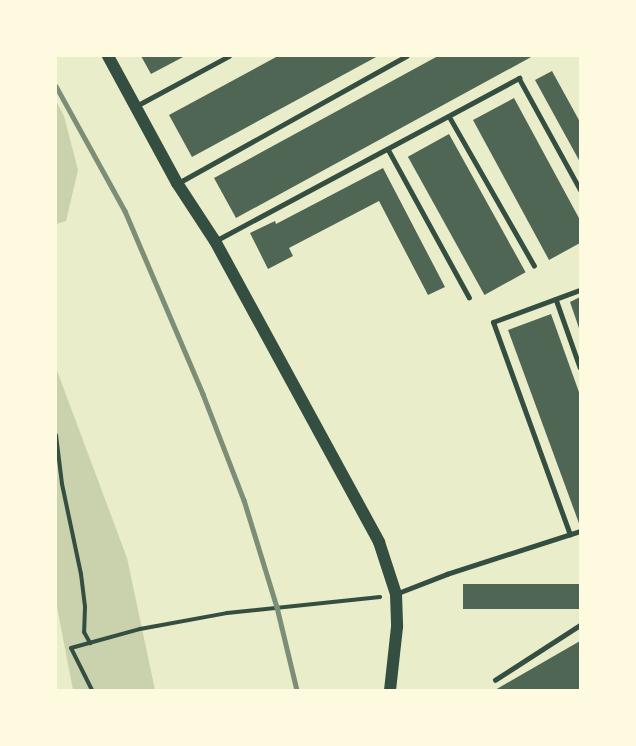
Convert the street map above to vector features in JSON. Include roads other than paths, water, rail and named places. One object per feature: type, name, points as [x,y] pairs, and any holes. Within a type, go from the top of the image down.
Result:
[{"type":"main road","points":[[108,56],[177,183],[215,241],[379,542],[396,594],[397,627],[390,690]]},
{"type":"lane","points":[[135,106],[229,56]]},
{"type":"lane","points":[[177,183],[406,56]]},
{"type":"lane","points":[[215,241],[519,78],[580,189]]},
{"type":"lane","points":[[449,116],[534,265]]},
{"type":"lane","points":[[388,148],[469,297]]},
{"type":"lane","points":[[570,535],[493,322],[580,290]]},
{"type":"lane","points":[[556,299],[580,367]]},
{"type":"lane","points":[[396,594],[447,574],[580,531]]},
{"type":"lane","points":[[495,680],[580,625]]},
{"type":"railway","points":[[56,86],[125,211],[203,394],[244,500],[277,607],[297,690]]}]
